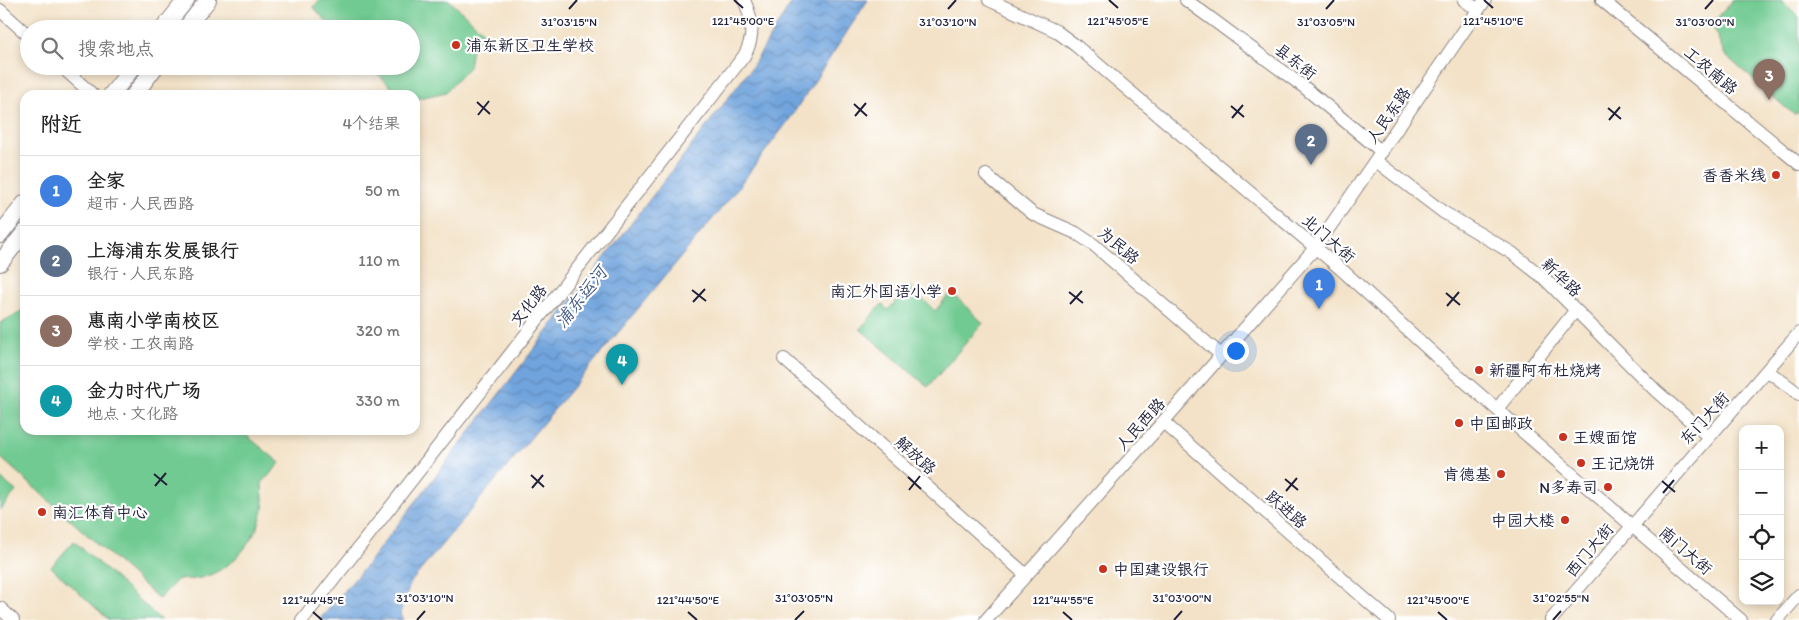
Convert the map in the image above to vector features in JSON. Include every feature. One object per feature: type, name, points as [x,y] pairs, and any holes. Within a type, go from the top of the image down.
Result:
[{"type":"main road","points":[[171,20],[186,0]]},
{"type":"main road","points":[[192,20],[208,0]]},
{"type":"main road","points":[[115,90],[127,75]]},
{"type":"main road","points":[[138,90],[149,75]]},
{"type":"main road","points":[[0,235],[20,210]]},
{"type":"main road","points":[[0,263],[20,238]]},
{"type":"street","name":"文化路","points":[[302,620],[744,56],[752,34],[751,15],[744,0]]},
{"type":"street","name":"北门大街","points":[[989,0],[1056,31],[1075,44],[1316,247],[1497,409],[1632,524]]},
{"type":"street","name":"县东街","points":[[1186,0],[1304,87],[1379,157]]},
{"type":"street","points":[[1464,0],[1482,5]]},
{"type":"street","name":"工农南路","points":[[1602,0],[1799,164]]},
{"type":"street","name":"人民东路","points":[[1316,247],[1482,5]]},
{"type":"street","points":[[0,10],[20,28]]},
{"type":"street","points":[[71,75],[87,90]]},
{"type":"street","name":"新华路","points":[[1379,157],[1443,212],[1512,253],[1562,295],[1575,312],[1656,391],[1709,437]]},
{"type":"street","name":"为民路","points":[[986,175],[1032,214],[1076,233],[1094,245],[1222,355]]},
{"type":"street","name":"人民西路","points":[[986,620],[1164,422],[1316,247]]},
{"type":"street","points":[[1497,409],[1575,312]]},
{"type":"street","name":"东门大街","points":[[1632,524],[1768,371],[1799,333]]},
{"type":"street","name":"解放路","points":[[784,359],[1026,575]]},
{"type":"street","points":[[1768,371],[1799,394]]},
{"type":"street","name":"跃进路","points":[[1164,422],[1389,620]]},
{"type":"street","name":"南门大街","points":[[1632,524],[1735,618]]},
{"type":"street","name":"西门大街","points":[[1551,620],[1632,524]]},
{"type":"street","points":[[1777,620],[1799,595]]},
{"type":"street","points":[[0,608],[13,620]]},
{"type":"green space","points":[[320,0],[449,0],[489,37],[482,44],[474,36],[469,67],[446,92],[420,98],[420,90],[395,90],[379,75],[420,75],[420,20],[325,20],[313,7]]},
{"type":"green space","points":[[1733,0],[1781,0],[1799,17],[1799,113],[1794,114],[1786,108],[1725,55],[1712,24]]},
{"type":"green space","points":[[910,286],[935,311],[951,292],[983,323],[928,387],[860,329],[882,304],[888,310]]},
{"type":"green space","points":[[20,312],[20,435],[246,435],[280,463],[262,483],[263,510],[252,538],[243,550],[220,570],[207,576],[193,579],[178,579],[159,599],[0,457],[0,323]]},
{"type":"green space","points":[[0,478],[16,491],[0,510]]},
{"type":"green space","points":[[74,541],[161,620],[109,620],[51,567]]},
{"type":"water","name":"浦东运河","points":[[793,0],[868,0],[789,120],[730,198],[411,582],[400,613],[403,620],[319,620],[365,567],[750,70]]},
{"type":"place","name":"浦东新区卫生学校","points":[[456,45]]},
{"type":"place","name":"惠南小学南校区","points":[[1769,100]]},
{"type":"place","name":"上海浦东发展银行","points":[[1311,165]]},
{"type":"place","name":"香香米线","points":[[1776,175]]},
{"type":"place","name":"南汇外国语小学","points":[[952,291]]},
{"type":"place","name":"全家","points":[[1319,309]]},
{"type":"place","name":"新疆阿布杜烧烤","points":[[1479,370]]},
{"type":"place","name":"金力时代广场","points":[[622,385]]},
{"type":"place","name":"中国邮政","points":[[1459,423]]},
{"type":"place","name":"王嫂面馆","points":[[1563,437]]},
{"type":"place","name":"王记烧饼","points":[[1581,463]]},
{"type":"place","name":"肯德基","points":[[1501,474]]},
{"type":"place","name":"N多寿司","points":[[1608,487]]},
{"type":"place","name":"南汇体育中心","points":[[42,512]]},
{"type":"place","name":"中园大楼","points":[[1565,520]]},
{"type":"place","name":"中国建设银行","points":[[1103,569]]}]
